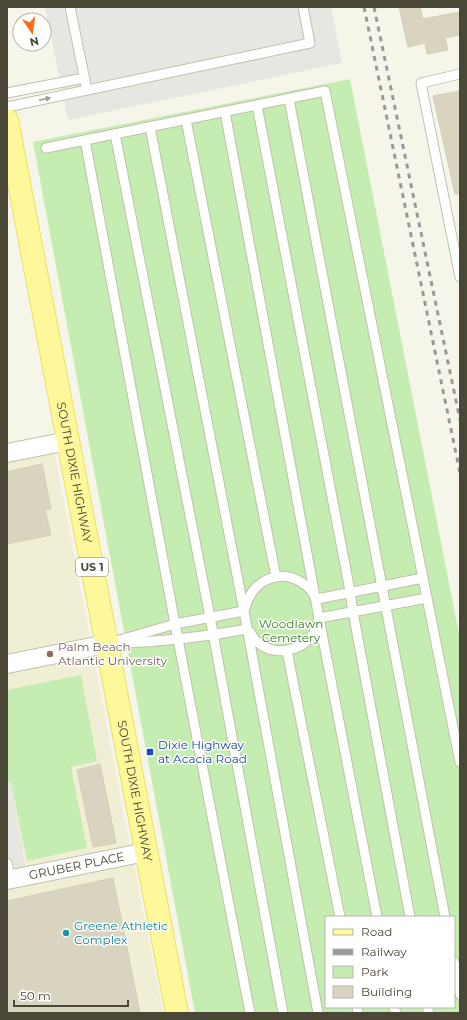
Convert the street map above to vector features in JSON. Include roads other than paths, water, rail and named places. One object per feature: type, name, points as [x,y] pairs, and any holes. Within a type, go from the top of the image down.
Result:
[{"type":"main road","name":"SOUTH DIXIE HIGHWAY","points":[[7,120],[177,1013]]},
{"type":"street","points":[[7,453],[68,441]]},
{"type":"street","points":[[7,664],[106,644]]},
{"type":"street","name":"GRUBER PLACE","points":[[8,874],[146,852]]},
{"type":"lane","points":[[70,7],[87,90]]},
{"type":"lane","points":[[7,107],[310,43],[303,7]]},
{"type":"lane","points":[[460,74],[421,83],[460,277]]},
{"type":"lane","points":[[7,93],[84,78]]},
{"type":"lane","points":[[46,148],[325,91],[374,328],[460,762]]},
{"type":"lane","points":[[289,99],[446,916]]},
{"type":"lane","points":[[257,105],[350,592],[410,916]]},
{"type":"lane","points":[[225,112],[317,599],[319,618],[377,916]]},
{"type":"lane","points":[[186,120],[276,576]]},
{"type":"lane","points":[[150,127],[244,611],[318,1013]]},
{"type":"lane","points":[[115,134],[210,617],[283,1013]]},
{"type":"lane","points":[[85,140],[175,624],[250,1013]]},
{"type":"lane","points":[[244,611],[247,599],[254,588],[264,581],[276,576],[288,576],[300,580],[310,588],[317,599]]},
{"type":"lane","points":[[317,599],[423,578]]},
{"type":"lane","points":[[319,618],[427,598]]},
{"type":"lane","points":[[106,644],[175,624],[244,611]]},
{"type":"lane","points":[[247,629],[257,642],[271,650],[287,651],[303,645],[314,633],[319,618]]},
{"type":"lane","points":[[106,644],[179,640],[247,629]]},
{"type":"lane","points":[[287,651],[340,916]]},
{"type":"lane","points":[[455,967],[460,994]]},
{"type":"railway","points":[[364,7],[460,473]]},
{"type":"railway","points":[[374,7],[460,420]]},
{"type":"place","name":"Palm Beach Atlantic University","points":[[50,654]]},
{"type":"place","name":"Dixie Highway at Acacia Road","points":[[150,752]]},
{"type":"place","name":"Greene Athletic Complex","points":[[66,933]]},
{"type":"park label","name":"Woodlawn Cemetery","points":[[291,631]]}]
